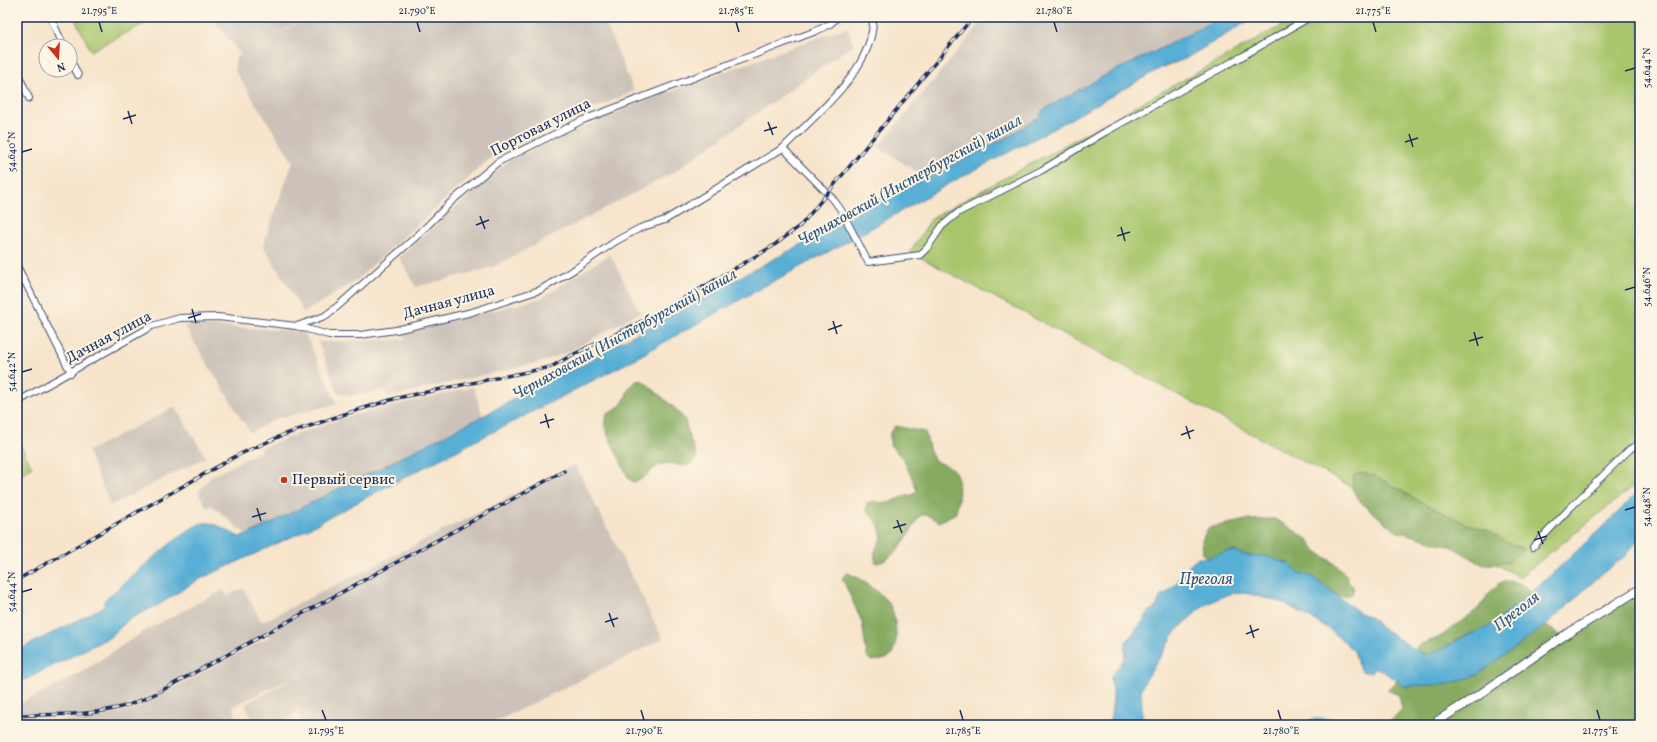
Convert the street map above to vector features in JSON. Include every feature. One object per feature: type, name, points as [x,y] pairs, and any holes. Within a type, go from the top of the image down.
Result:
[{"type":"street","points":[[50,17],[60,38]]},
{"type":"street","name":"Портовая улица","points":[[296,326],[325,316],[338,306],[419,234],[452,201],[498,162],[583,120],[816,31],[830,24],[838,17]]},
{"type":"street","name":"Дачная улица","points":[[17,402],[71,373],[152,326],[180,318],[218,317],[296,326],[329,335],[360,336],[396,330],[472,312],[540,290],[575,270],[616,241],[640,228],[665,220],[783,148],[840,91],[861,62],[871,35],[873,17]]},
{"type":"street","points":[[783,148],[828,192],[841,210],[868,262],[920,256],[942,226],[959,212],[1042,170],[1105,132],[1243,56],[1310,17]]},
{"type":"street","points":[[17,72],[29,98]]},
{"type":"street","points":[[17,266],[71,373]]},
{"type":"street","points":[[1533,547],[1630,449],[1640,443]]},
{"type":"street","points":[[1431,725],[1479,695],[1562,637],[1640,590]]},
{"type":"shaded area","points":[[211,17],[306,17],[261,44],[309,17],[603,17],[634,91],[496,153],[354,282],[304,313],[263,245],[293,162],[235,71],[235,58],[241,55]]},
{"type":"shaded area","points":[[986,17],[1221,17],[1102,77],[1043,110],[1040,116],[1011,135],[926,178],[878,147]]},
{"type":"shaded area","points":[[848,27],[853,45],[674,172],[493,267],[416,287],[399,257],[508,161],[634,105]]},
{"type":"shaded area","points":[[610,254],[640,312],[572,350],[545,361],[388,397],[385,390],[350,396],[338,392],[318,342],[405,339],[404,334],[413,330],[542,298]]},
{"type":"shaded area","points":[[184,325],[304,331],[337,404],[275,419],[250,433]]},
{"type":"shaded area","points":[[473,387],[483,416],[247,535],[211,505],[207,508],[198,492],[212,476],[261,451],[260,448],[345,417]]},
{"type":"shaded area","points":[[175,407],[206,457],[110,506],[88,451]]},
{"type":"shaded area","points":[[575,464],[663,639],[489,725],[304,725],[297,712],[280,725],[256,725],[245,704],[292,680],[291,679],[233,706],[239,725],[17,725],[17,721],[97,718],[133,709],[269,637],[267,633],[151,697],[119,709],[85,716],[17,717],[17,705],[82,672],[143,632],[223,590],[227,596],[243,588],[262,622]]},
{"type":"shaded area","points":[[17,600],[25,617],[17,621]]},
{"type":"green space","points":[[84,17],[148,17],[150,21],[91,51],[76,21]]},
{"type":"green space","points":[[1298,17],[1640,17],[1640,481],[1520,577],[910,252],[932,218]]},
{"type":"green space","points":[[641,380],[679,412],[685,420],[689,437],[697,456],[694,461],[686,466],[663,464],[634,482],[629,479],[605,426],[607,413],[621,405],[630,386],[636,381]]},
{"type":"green space","points":[[895,426],[925,432],[934,459],[951,468],[955,472],[959,489],[958,502],[956,513],[939,522],[927,515],[920,515],[907,537],[896,551],[890,557],[876,563],[875,553],[882,538],[879,525],[866,510],[867,503],[873,501],[883,503],[889,502],[912,495],[917,490],[904,460],[890,445],[890,432]]},
{"type":"green space","points":[[19,442],[32,467],[17,476],[17,443]]},
{"type":"green space","points":[[1361,473],[1373,475],[1425,504],[1467,524],[1489,531],[1506,542],[1525,549],[1509,562],[1483,565],[1452,547],[1396,531],[1358,500],[1352,488],[1354,475]]},
{"type":"green space","points":[[1274,519],[1291,528],[1308,540],[1316,551],[1338,566],[1354,587],[1352,594],[1339,596],[1311,576],[1297,572],[1290,564],[1265,556],[1248,556],[1233,551],[1207,558],[1203,555],[1202,540],[1208,528],[1246,520]]},
{"type":"green space","points":[[847,573],[858,578],[884,597],[891,607],[896,633],[895,647],[889,657],[883,660],[871,661],[867,656],[862,622],[842,578]]},
{"type":"green space","points":[[1512,581],[1525,586],[1530,592],[1515,607],[1490,627],[1464,636],[1443,649],[1429,655],[1415,650],[1419,645],[1440,637],[1478,609],[1490,592],[1499,583]]},
{"type":"green space","points":[[1640,589],[1640,725],[1387,725],[1402,709],[1399,695],[1387,690],[1397,680],[1403,686],[1448,684],[1477,675],[1546,625],[1563,637]]},
{"type":"water","points":[[1221,17],[1255,17],[1185,59],[1161,68],[1051,130],[954,181],[629,362],[302,532],[196,581],[160,604],[128,620],[110,637],[17,684],[17,651],[105,606],[103,602],[123,584],[169,545],[195,526],[208,523],[218,525],[240,537],[247,535],[483,416],[559,374],[585,364],[612,346],[682,310],[742,276],[844,222],[860,210],[881,198],[921,181],[1011,135],[1040,116],[1043,110],[1102,77]]},
{"type":"water","name":"Преголя","points":[[1640,490],[1640,538],[1624,557],[1603,573],[1546,625],[1477,675],[1448,684],[1403,686],[1397,680],[1377,668],[1375,668],[1371,673],[1361,670],[1354,651],[1329,629],[1284,603],[1241,592],[1219,598],[1203,606],[1176,631],[1141,688],[1143,725],[1109,725],[1113,697],[1111,678],[1125,656],[1124,648],[1127,641],[1149,611],[1156,607],[1161,595],[1166,593],[1177,582],[1190,565],[1198,558],[1207,558],[1225,552],[1234,551],[1248,556],[1265,556],[1290,564],[1297,572],[1311,576],[1360,613],[1372,618],[1380,627],[1420,653],[1429,655],[1466,636],[1492,625],[1552,574]]},
{"type":"water","points":[[1321,718],[1345,721],[1358,725],[1299,725],[1310,720]]},
{"type":"railway","points":[[17,580],[238,455],[283,435],[397,398],[551,367],[572,355],[659,313],[773,246],[801,225],[973,17]]},
{"type":"railway","points":[[17,717],[22,715],[70,714],[105,711],[127,705],[157,693],[564,471]]},
{"type":"place","name":"Первый сервис","points":[[284,480]]},
{"type":"water label","name":"Черняховский (Инстербургский) канал","points":[[910,181]]},
{"type":"water label","name":"Черняховский (Инстербургский) канал","points":[[625,335]]}]
